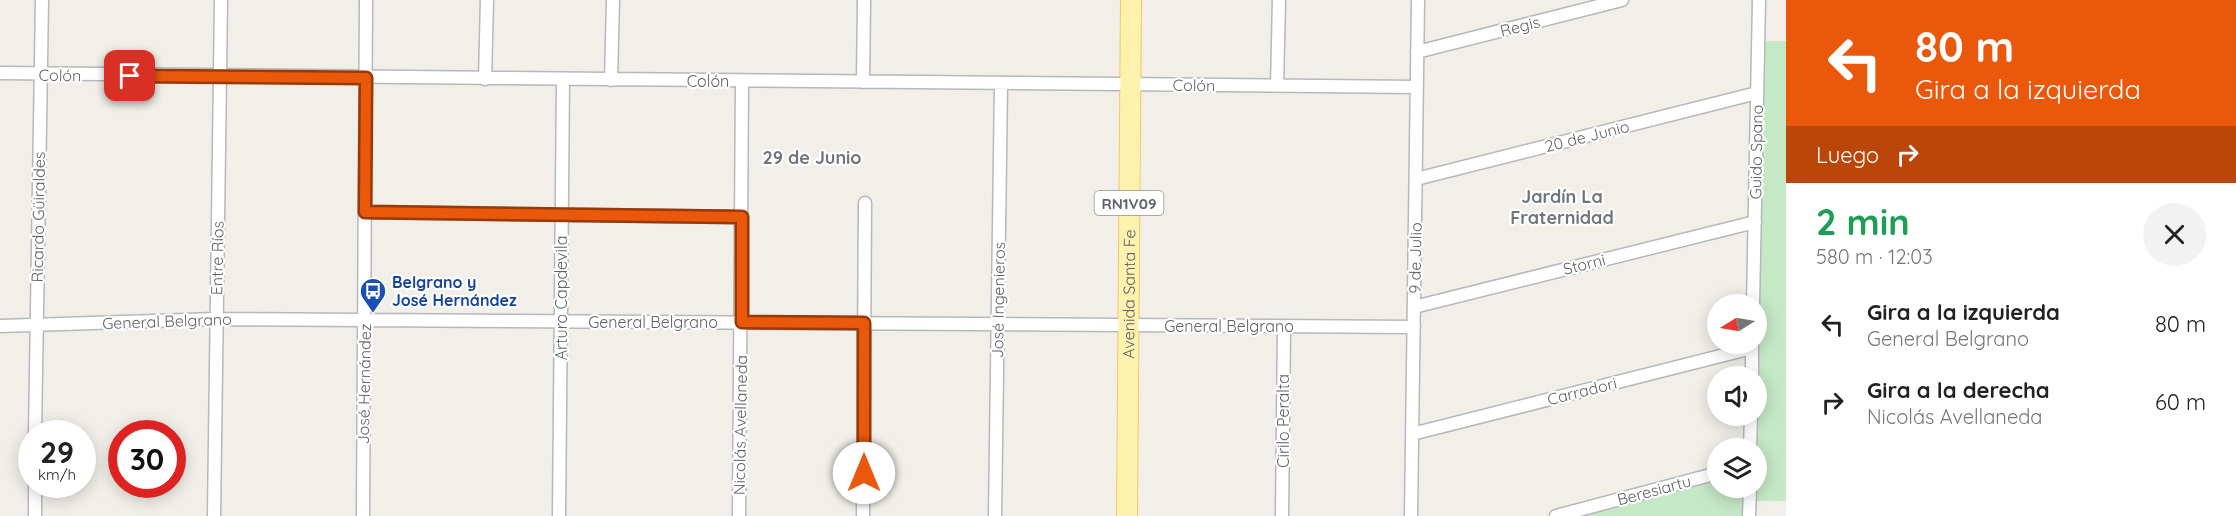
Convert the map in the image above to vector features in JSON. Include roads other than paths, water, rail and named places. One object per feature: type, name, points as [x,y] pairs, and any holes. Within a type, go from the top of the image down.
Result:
[{"type":"main road","name":"Avenida Santa Fe","points":[[1127,516],[1131,0]]},
{"type":"street","name":"Ricardo Güiraldes","points":[[35,420],[42,0]]},
{"type":"street","name":"Entre Ríos","points":[[214,516],[221,0]]},
{"type":"street","name":"José Hernández","points":[[363,516],[366,0]]},
{"type":"street","points":[[485,79],[487,0]]},
{"type":"street","points":[[611,80],[613,0]]},
{"type":"street","points":[[863,82],[864,0]]},
{"type":"street","points":[[1277,86],[1279,0]]},
{"type":"street","name":"9 de Julio","points":[[1411,516],[1418,0]]},
{"type":"street","name":"Regis","points":[[1417,52],[1622,0]]},
{"type":"street","name":"Guido Spano","points":[[1753,294],[1759,0]]},
{"type":"street","name":"Colón","points":[[0,74],[1417,87]]},
{"type":"street","name":"Arturo Capdevila","points":[[559,516],[563,80]]},
{"type":"street","name":"Nicolás Avellaneda","points":[[739,516],[742,81]]},
{"type":"street","name":"José Ingenieros","points":[[995,516],[1001,84]]},
{"type":"street","name":"20 de Junio","points":[[1416,179],[1757,93]]},
{"type":"street","points":[[863,516],[865,203]]},
{"type":"street","points":[[365,212],[742,217]]},
{"type":"street","name":"Storni","points":[[1414,307],[1755,222]]},
{"type":"street","name":"General Belgrano","points":[[0,326],[216,319],[1414,327]]},
{"type":"street","name":"Cirilo Peralta","points":[[1282,516],[1284,326]]},
{"type":"street","name":"Carradori","points":[[1412,434],[1721,354]]},
{"type":"street","name":"Beresiartu","points":[[1556,516],[1707,476]]},
{"type":"street","points":[[35,498],[35,516]]},
{"type":"street","points":[[1749,516],[1750,498]]},
{"type":"place","name":"Belgrano y José Hernández","points":[[373,314]]},
{"type":"district","name":"29 de Junio","points":[[812,157]]},
{"type":"district","name":"Jardín La Fraternidad","points":[[1562,206]]}]
